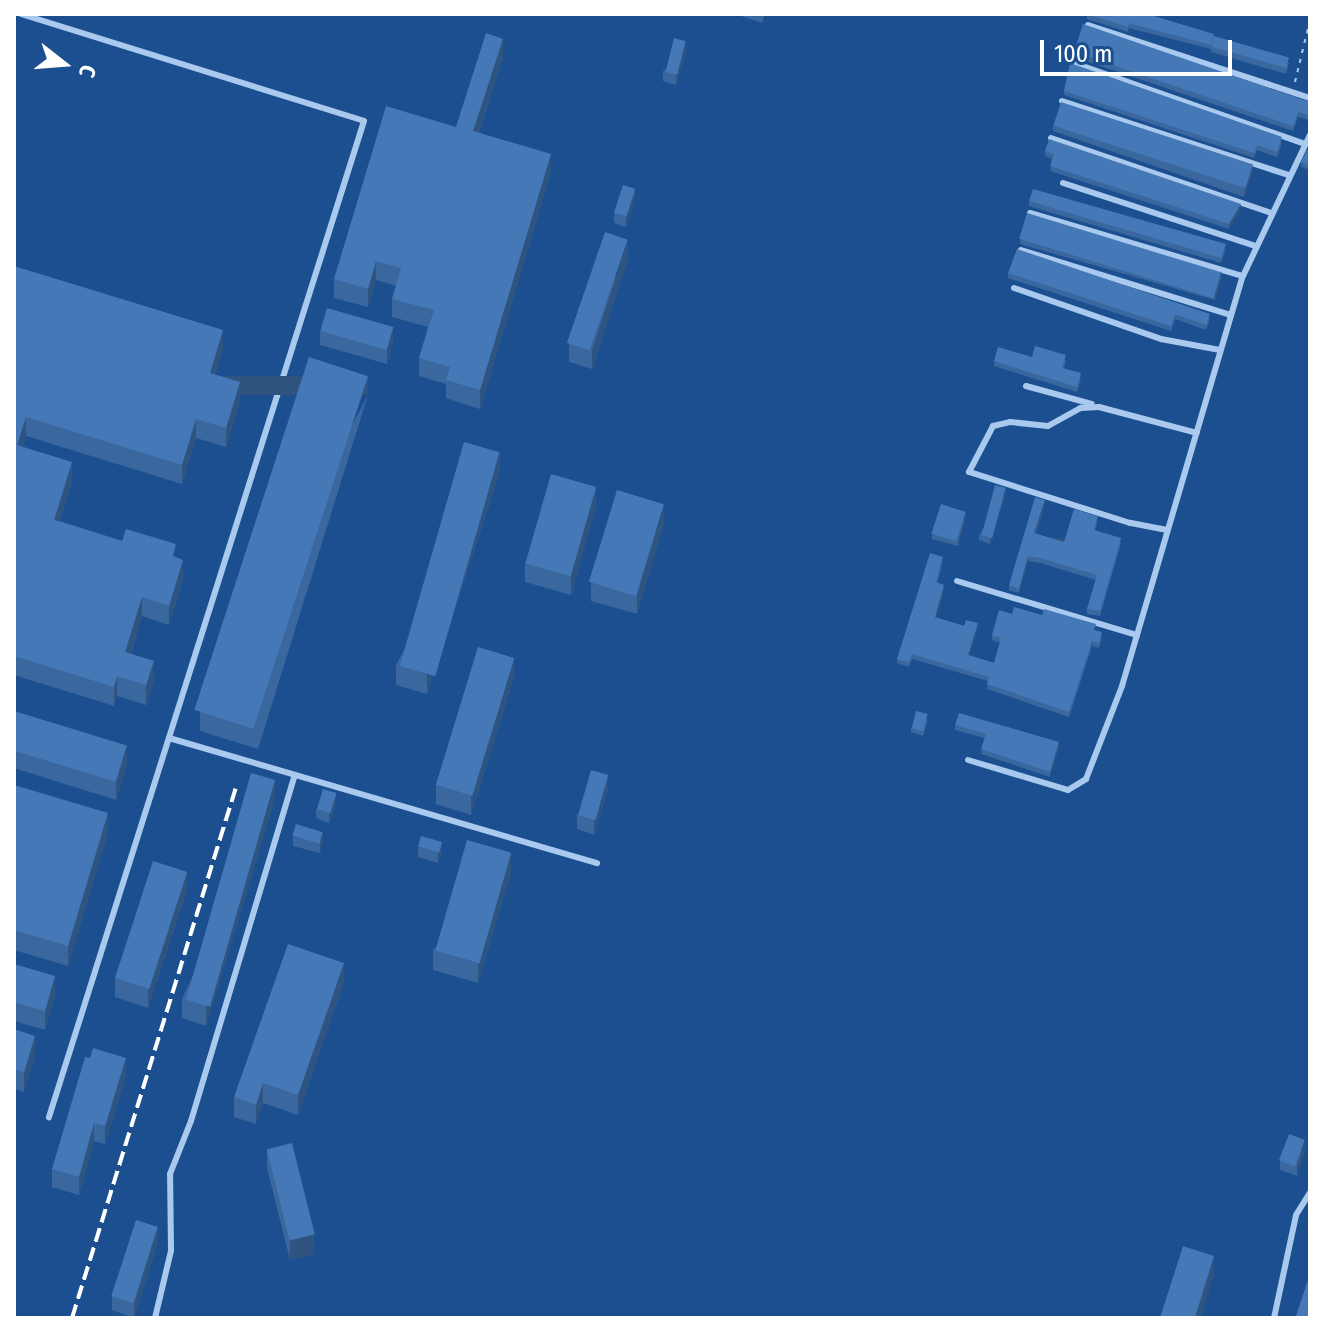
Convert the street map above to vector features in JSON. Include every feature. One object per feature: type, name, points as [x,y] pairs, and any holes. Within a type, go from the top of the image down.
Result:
[{"type":"lane","points":[[21,14],[364,121],[49,1117]]},
{"type":"lane","points":[[1088,25],[1310,98]]},
{"type":"lane","points":[[1074,63],[1303,143]]},
{"type":"lane","points":[[1062,101],[1288,175]]},
{"type":"lane","points":[[968,760],[1068,790],[1086,779],[1137,635],[1243,276],[1303,143],[1310,135]]},
{"type":"lane","points":[[1051,138],[1271,213]]},
{"type":"lane","points":[[1063,183],[1256,246]]},
{"type":"lane","points":[[1030,213],[1243,276]]},
{"type":"lane","points":[[1021,250],[1231,315]]},
{"type":"lane","points":[[1014,288],[1161,339],[1220,350]]},
{"type":"lane","points":[[1026,386],[1197,433]]},
{"type":"lane","points":[[1099,407],[1081,408],[1048,426],[1010,422],[993,426],[969,472],[1167,530]]},
{"type":"lane","points":[[957,581],[1137,635]]},
{"type":"lane","points":[[169,738],[597,863]]},
{"type":"lane","points":[[155,1318],[171,1251],[170,1174],[191,1121],[295,775]]},
{"type":"lane","points":[[1274,1318],[1296,1215],[1310,1193]]},
{"type":"path","points":[[1292,91],[1310,20]]},
{"type":"building","points":[[1087,14],[1147,14],[1214,34],[1211,45],[1129,23],[1128,27]]},
{"type":"building","points":[[1083,24],[1310,102],[1308,115],[1298,112],[1293,126],[1074,52]]},
{"type":"building","points":[[486,33],[503,39],[473,131],[551,154],[480,390],[446,380],[450,367],[419,358],[434,310],[392,299],[401,268],[376,261],[368,289],[334,279],[386,106],[456,127]]},
{"type":"building","points":[[1214,36],[1289,57],[1286,68],[1211,47]]},
{"type":"building","points":[[674,38],[686,41],[677,75],[666,72]]},
{"type":"building","points":[[1070,63],[1282,137],[1277,152],[1257,145],[1254,153],[1064,91]]},
{"type":"building","points":[[1061,102],[1253,164],[1245,188],[1053,126]]},
{"type":"building","points":[[1049,139],[1241,204],[1229,224],[1050,166],[1054,154],[1045,151]]},
{"type":"building","points":[[1307,150],[1310,151],[1310,165],[1301,162]]},
{"type":"building","points":[[623,185],[635,189],[626,217],[614,213]]},
{"type":"building","points":[[1033,189],[1226,244],[1221,258],[1029,201]]},
{"type":"building","points":[[1027,213],[1221,272],[1213,298],[1019,239]]},
{"type":"building","points":[[605,232],[628,240],[590,350],[567,343]]},
{"type":"building","points":[[1017,249],[1210,314],[1206,325],[1175,314],[1171,326],[1008,273]]},
{"type":"building","points":[[14,266],[223,330],[210,373],[240,382],[226,428],[196,419],[182,465],[26,417],[17,445],[72,462],[54,520],[122,541],[126,529],[176,544],[173,556],[183,560],[169,606],[142,597],[125,652],[154,661],[146,685],[117,676],[114,687],[14,656]]},
{"type":"building","points":[[327,308],[393,327],[387,350],[320,331]]},
{"type":"building","points":[[1035,346],[1066,355],[1062,368],[1081,373],[1077,387],[994,361],[998,347],[1032,357]]},
{"type":"building","points":[[309,357],[368,376],[253,729],[194,710]]},
{"type":"building","points":[[464,442],[500,452],[435,676],[400,666]]},
{"type":"building","points":[[551,474],[596,487],[571,576],[525,563]]},
{"type":"building","points":[[995,485],[1006,488],[992,538],[982,535]]},
{"type":"building","points":[[617,490],[664,504],[636,596],[589,582]]},
{"type":"building","points":[[1035,497],[1045,500],[1034,533],[1064,542],[1074,509],[1098,516],[1094,530],[1121,538],[1100,611],[1087,609],[1097,575],[1040,558],[1028,556],[1019,589],[1009,585]]},
{"type":"building","points":[[941,504],[966,512],[956,542],[931,533]]},
{"type":"building","points":[[930,553],[943,557],[936,582],[944,585],[935,617],[964,626],[966,620],[978,623],[968,655],[994,663],[1001,638],[992,635],[999,610],[1012,614],[1014,607],[1042,615],[1044,609],[1096,624],[1094,630],[1102,632],[1099,643],[1092,641],[1069,712],[987,684],[989,677],[912,654],[909,662],[897,659]]},
{"type":"building","points":[[478,647],[514,658],[472,796],[436,785]]},
{"type":"building","points":[[14,711],[127,745],[116,782],[14,751]]},
{"type":"building","points":[[916,711],[928,714],[923,731],[912,728]]},
{"type":"building","points":[[959,713],[1059,742],[1050,772],[981,749],[986,734],[955,725]]},
{"type":"building","points":[[591,770],[608,775],[595,820],[578,815]]},
{"type":"building","points":[[251,773],[275,780],[210,1007],[186,1000]]},
{"type":"building","points":[[14,785],[108,813],[68,946],[14,930]]},
{"type":"building","points":[[323,789],[336,793],[330,813],[317,809]]},
{"type":"building","points":[[296,824],[323,832],[319,844],[292,835]]},
{"type":"building","points":[[421,836],[442,842],[439,853],[418,847]]},
{"type":"building","points":[[467,840],[511,853],[480,963],[435,951]]},
{"type":"building","points":[[153,861],[187,872],[149,989],[115,978]]},
{"type":"building","points":[[288,944],[344,963],[298,1095],[263,1083],[256,1105],[234,1097]]},
{"type":"building","points":[[14,964],[55,976],[45,1011],[14,1002]]},
{"type":"building","points":[[14,1029],[35,1036],[24,1072],[14,1069]]},
{"type":"building","points":[[93,1048],[126,1058],[105,1126],[94,1123],[79,1177],[52,1169],[85,1057],[90,1058]]},
{"type":"building","points":[[1289,1134],[1305,1140],[1295,1166],[1279,1160]]},
{"type":"building","points":[[292,1143],[315,1234],[290,1240],[267,1149]]},
{"type":"building","points":[[136,1220],[158,1227],[133,1303],[111,1296]]},
{"type":"building","points":[[1183,1246],[1214,1256],[1195,1318],[1160,1318]]},
{"type":"building","points":[[1310,1274],[1310,1318],[1301,1318],[1296,1316]]},
{"type":"railway","points":[[72,1318],[237,784]]}]
